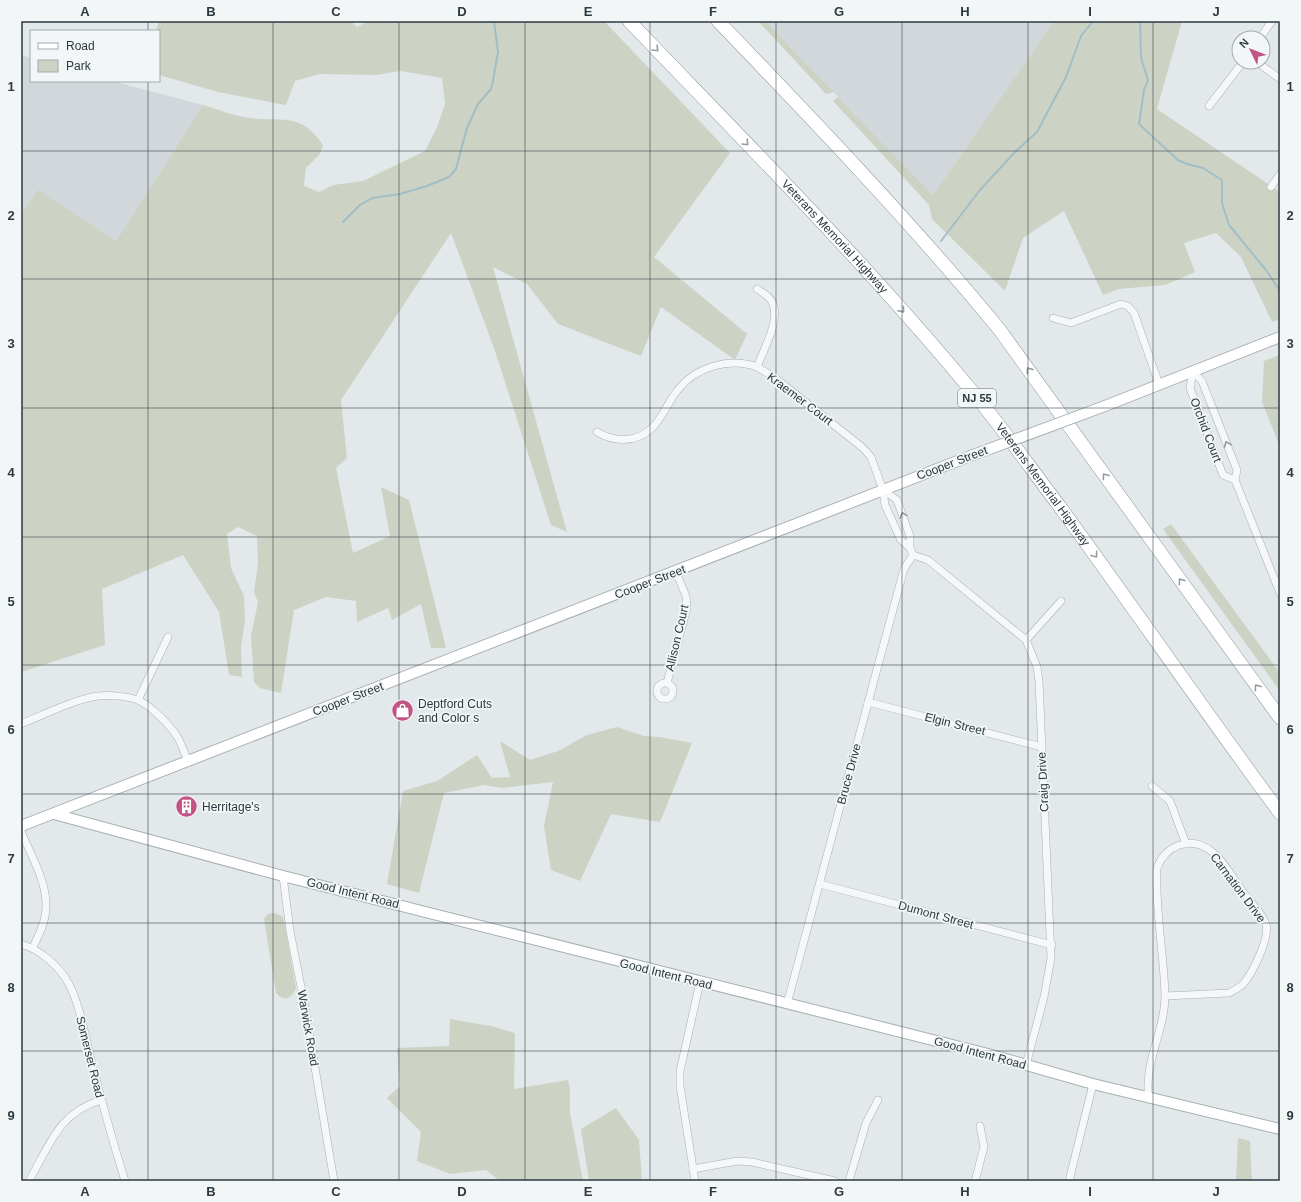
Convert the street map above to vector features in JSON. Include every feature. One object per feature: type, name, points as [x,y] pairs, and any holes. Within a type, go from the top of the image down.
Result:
[{"type":"highway","name":"Veterans Memorial Highway","points":[[629,21],[885,291],[967,385],[1022,455],[1280,813]]},
{"type":"highway","points":[[719,21],[949,269],[999,329],[1280,718]]},
{"type":"main road","name":"Cooper Street","points":[[21,826],[1280,337]]},
{"type":"main road","name":"Good Intent Road","points":[[54,814],[283,876],[1026,1065],[1093,1084],[1280,1130]]},
{"type":"street","points":[[1266,30],[1272,21]]},
{"type":"street","points":[[1209,106],[1237,70]]},
{"type":"street","points":[[1268,70],[1280,78]]},
{"type":"street","points":[[1271,187],[1280,174]]},
{"type":"street","points":[[757,367],[774,325],[775,314],[773,304],[767,295],[758,289]]},
{"type":"street","points":[[1053,318],[1071,323],[1113,306],[1121,304],[1128,306],[1134,313],[1159,384]]},
{"type":"street","name":"Kraemer Court","points":[[597,432],[609,439],[636,438],[652,428],[676,391],[684,382],[696,374],[707,368],[729,363],[757,367],[774,376],[863,448],[871,457],[883,490]]},
{"type":"street","name":"Orchid Court","points":[[1193,372],[1190,388],[1223,475],[1235,480]]},
{"type":"street","name":"Orchid Court","points":[[1193,372],[1202,381],[1229,448],[1237,470],[1235,480],[1280,593]]},
{"type":"street","points":[[883,490],[885,506],[901,540],[910,548]]},
{"type":"street","points":[[883,490],[897,500],[910,536],[910,548],[913,555]]},
{"type":"street","name":"Craig Drive","points":[[913,555],[928,560],[1026,640],[1037,667],[1040,681],[1052,945],[1044,997],[1026,1065]]},
{"type":"street","name":"Bruce Drive","points":[[787,1004],[904,569],[913,555]]},
{"type":"street","name":"Allison Court","points":[[667,683],[687,608],[686,596],[676,572]]},
{"type":"street","points":[[1026,640],[1061,601]]},
{"type":"street","points":[[138,700],[168,636]]},
{"type":"street","points":[[21,724],[82,700],[98,696],[111,696],[138,700],[159,716],[177,736],[188,760]]},
{"type":"street","name":"Elgin Street","points":[[868,702],[1042,747]]},
{"type":"street","points":[[1149,1098],[1147,1087],[1148,1078],[1160,1034],[1165,996],[1157,868],[1160,860],[1173,847],[1186,844],[1170,801],[1152,786]]},
{"type":"street","points":[[21,831],[37,870],[44,892],[46,907],[41,930],[33,947],[21,944]]},
{"type":"street","name":"Carnation Drive","points":[[1165,996],[1220,994],[1229,993],[1237,989],[1249,976],[1266,943],[1266,925],[1262,917],[1218,858],[1204,847],[1186,844]]},
{"type":"street","name":"Warwick Road","points":[[283,876],[290,931],[304,1002],[334,1181]]},
{"type":"street","name":"Dumont Street","points":[[820,884],[1052,945]]},
{"type":"street","name":"Somerset Road","points":[[33,947],[61,972],[73,994],[101,1100],[125,1181]]},
{"type":"street","points":[[695,1181],[680,1086],[680,1071],[700,982]]},
{"type":"street","points":[[1069,1181],[1093,1084]]},
{"type":"street","points":[[29,1181],[64,1121],[82,1106],[101,1100]]},
{"type":"street","points":[[849,1181],[866,1123],[878,1100]]},
{"type":"street","points":[[975,1181],[984,1147],[980,1126]]},
{"type":"street","points":[[693,1169],[737,1161],[752,1162],[835,1181]]},
{"type":"shaded area","points":[[765,21],[1054,21],[933,195]]},
{"type":"shaded area","points":[[22,55],[30,58],[30,82],[116,82],[203,105],[116,241],[38,191],[21,215]]},
{"type":"green space","points":[[159,21],[351,21],[357,27],[368,21],[604,21],[730,153],[654,257],[747,334],[735,360],[661,307],[641,356],[558,324],[527,284],[493,267],[567,532],[551,525],[494,348],[451,233],[341,400],[347,458],[336,468],[353,553],[390,536],[381,487],[409,500],[446,648],[431,648],[421,604],[392,620],[388,608],[357,622],[356,601],[326,597],[294,610],[281,693],[260,688],[254,682],[251,636],[258,602],[254,592],[258,563],[257,536],[238,527],[227,534],[231,568],[244,596],[245,620],[241,647],[242,677],[229,675],[219,612],[183,555],[102,589],[105,645],[21,672],[21,215],[38,190],[116,241],[203,105],[239,116],[257,119],[288,120],[306,126],[323,145],[320,154],[306,168],[304,186],[319,192],[333,185],[363,181],[425,151],[437,127],[445,104],[442,78],[401,71],[376,75],[320,74],[295,81],[286,105],[218,92],[160,75],[160,30],[156,30]]},
{"type":"green space","points":[[758,21],[765,21],[834,92],[826,94]]},
{"type":"green space","points":[[1054,21],[1182,21],[1157,109],[1280,192],[1280,319],[1272,322],[1241,257],[1216,233],[1184,243],[1195,272],[1165,285],[1119,289],[1103,295],[1064,211],[1023,238],[1005,291],[932,219],[929,205],[833,101],[838,97],[933,195]]},
{"type":"green space","points":[[1280,355],[1280,447],[1262,402],[1264,361]]},
{"type":"green space","points":[[1171,524],[1280,673],[1280,691],[1163,529]]},
{"type":"green space","points":[[617,727],[644,736],[660,737],[692,743],[660,822],[611,814],[580,881],[551,870],[544,826],[553,782],[502,788],[484,785],[444,793],[419,893],[387,884],[403,791],[437,781],[477,755],[492,778],[510,777],[500,741],[530,760],[558,751],[587,735]]},
{"type":"green space","points":[[274,913],[282,916],[284,921],[296,988],[292,995],[288,998],[282,998],[276,993],[264,919],[268,914]]},
{"type":"green space","points":[[450,1019],[491,1026],[515,1033],[514,1089],[568,1080],[570,1089],[570,1113],[583,1181],[500,1181],[486,1170],[450,1174],[417,1161],[421,1132],[387,1098],[400,1086],[397,1048],[449,1046]]},
{"type":"green space","points":[[616,1108],[639,1140],[642,1181],[589,1181],[581,1129]]},
{"type":"green space","points":[[1238,1138],[1250,1141],[1252,1181],[1236,1181]]},
{"type":"waterway","points":[[343,222],[360,205],[372,198],[400,194],[427,186],[449,177],[456,169],[467,128],[478,104],[491,89],[498,52],[494,21]]},
{"type":"waterway","points":[[941,241],[980,190],[1015,152],[1037,132],[1066,77],[1081,36],[1093,21]]},
{"type":"waterway","points":[[1140,21],[1141,58],[1148,80],[1144,90],[1139,124],[1178,160],[1203,168],[1222,180],[1222,203],[1229,225],[1266,270],[1280,291]]},
{"type":"place","name":"Deptford Cuts and Color s","points":[[402,711]]},
{"type":"place","name":"Herritage's","points":[[186,807]]}]
